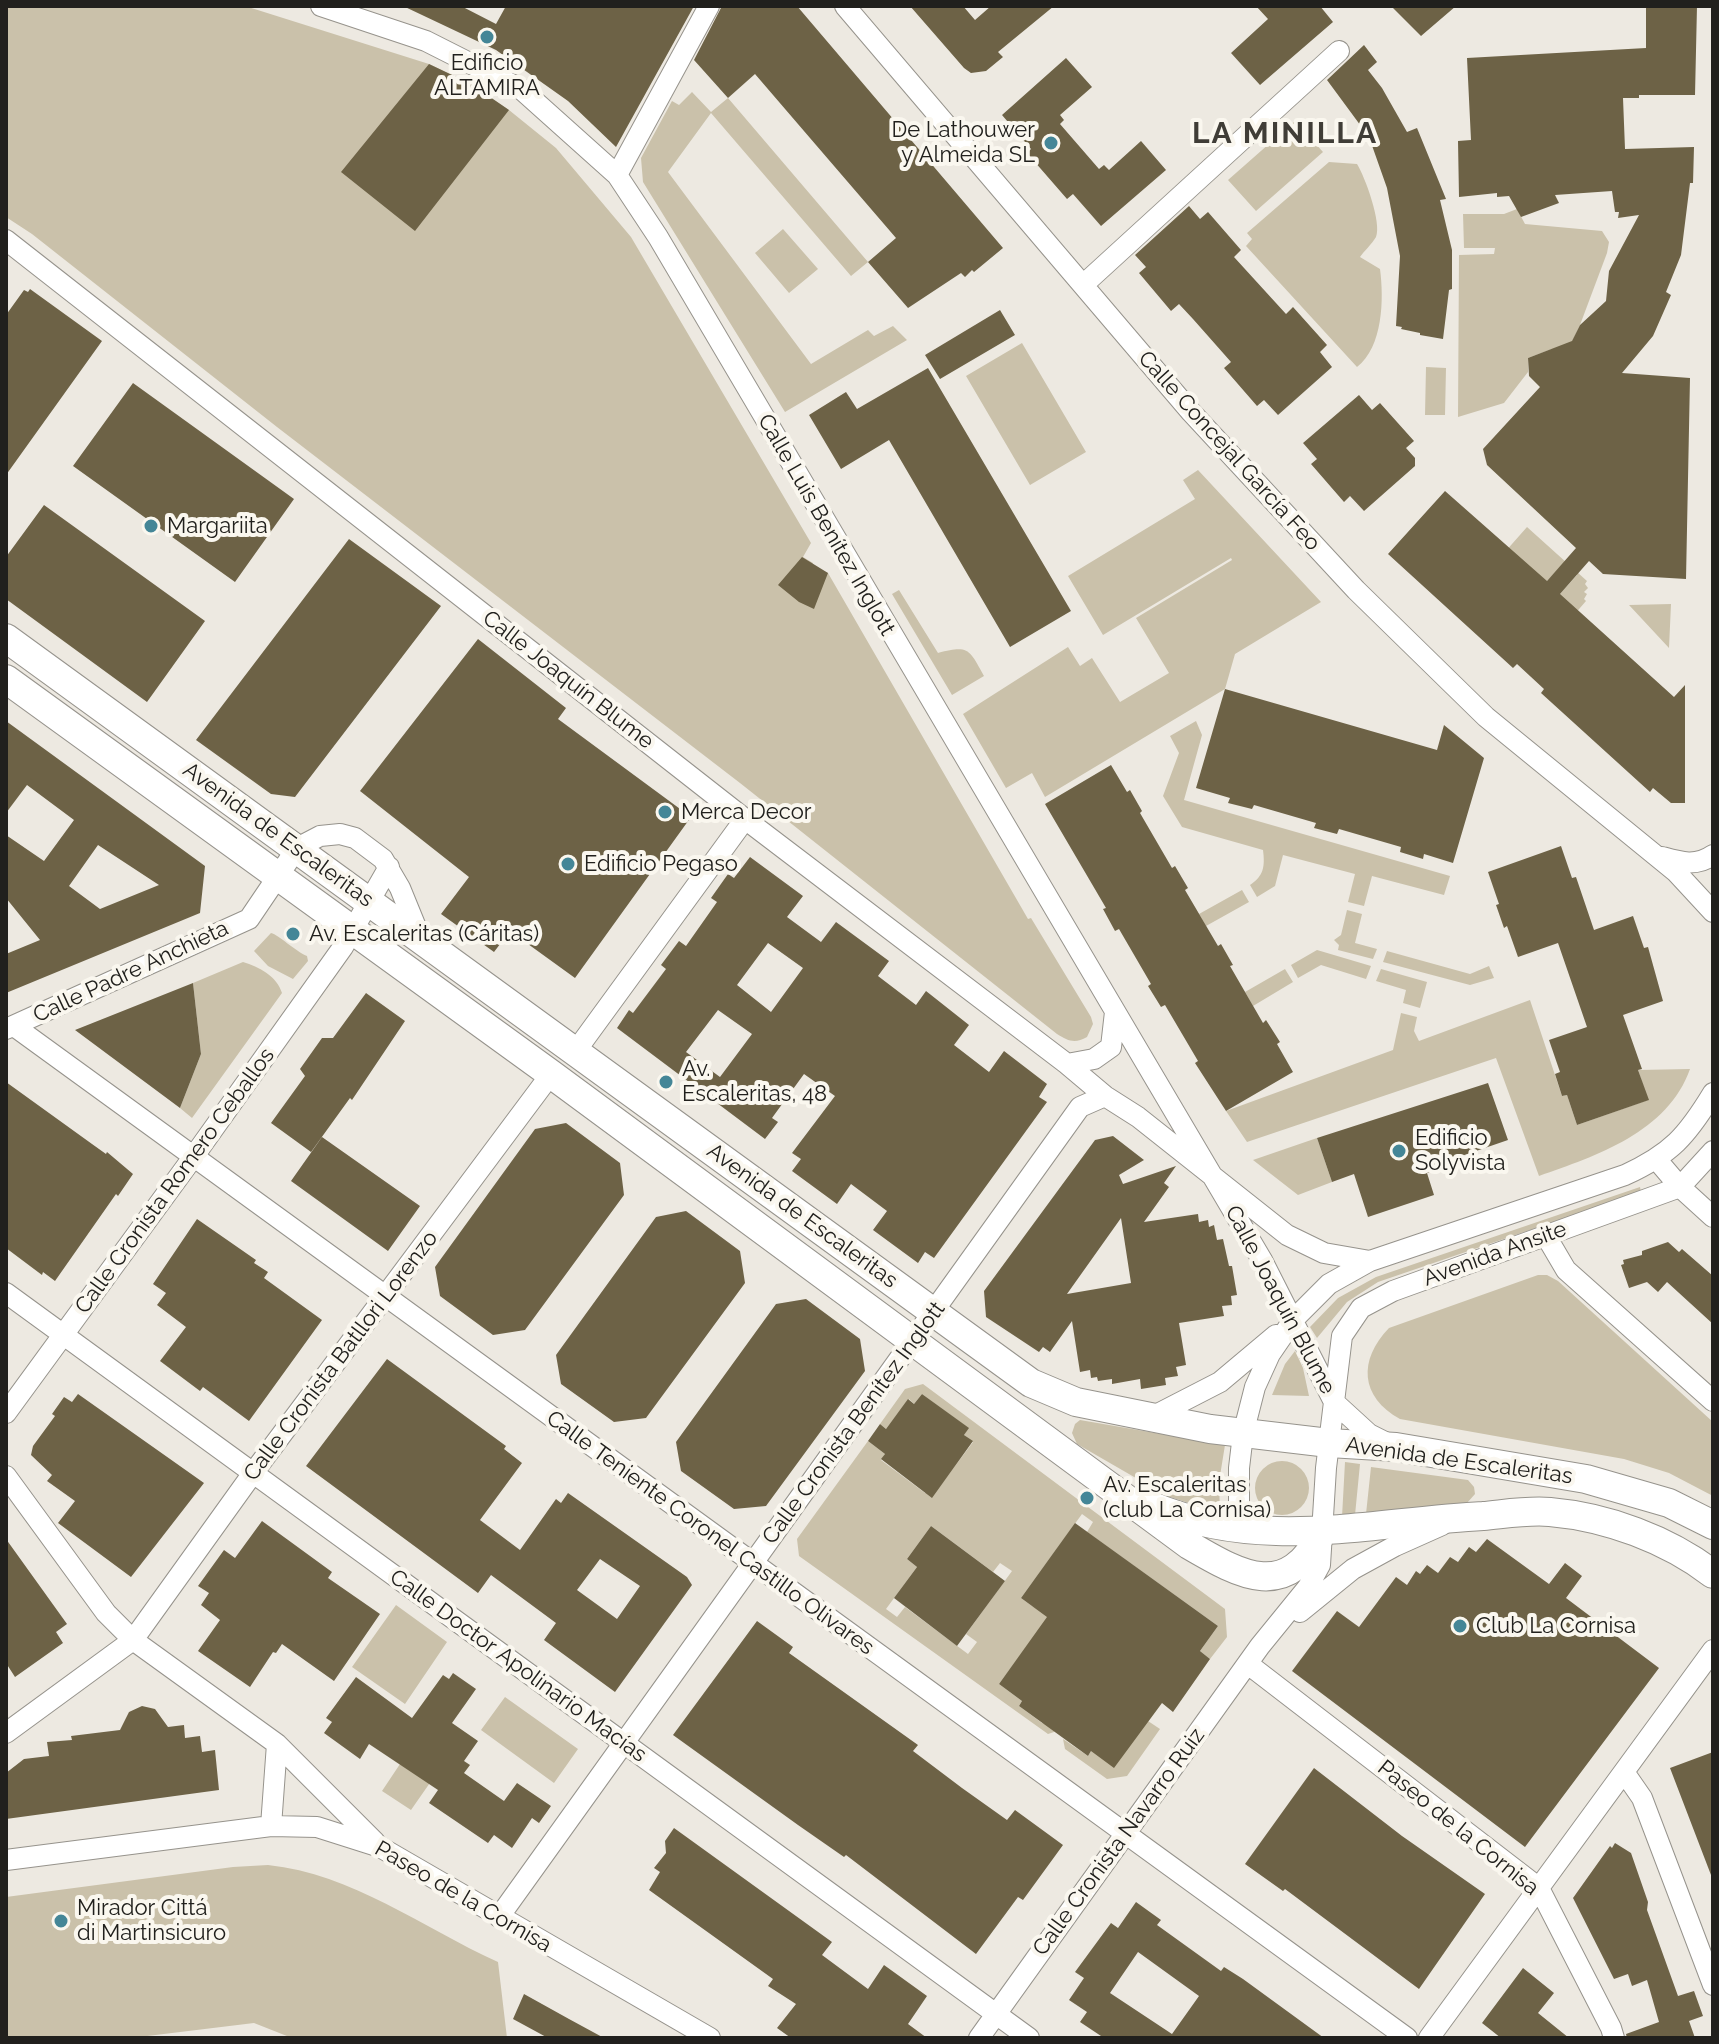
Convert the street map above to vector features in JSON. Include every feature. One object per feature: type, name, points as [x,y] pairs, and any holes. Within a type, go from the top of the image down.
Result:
[{"type":"street","name":"Calle Luis Benítez Inglott","points":[[321,6],[426,41],[521,89],[617,175],[658,237],[1211,1173]]},
{"type":"street","points":[[617,175],[709,6]]},
{"type":"street","name":"Calle Concejal García Feo","points":[[845,6],[1191,412],[1356,590],[1486,717],[1676,872],[1713,912]]},
{"type":"street","points":[[1083,285],[1339,51]]},
{"type":"street","name":"Calle Joaquín Blume","points":[[6,240],[745,819],[1067,1064]]},
{"type":"street","name":"Avenida de Escaleritas","points":[[6,638],[1031,1383],[1076,1402],[1150,1418],[1243,1434],[1396,1447],[1586,1479],[1669,1503],[1713,1525]]},
{"type":"street","name":"Avenida de Escaleritas","points":[[6,679],[243,853],[277,874],[348,939],[404,967],[1189,1545],[1238,1572],[1269,1578],[1292,1569],[1302,1561],[1323,1531]]},
{"type":"street","points":[[575,1052],[745,819]]},
{"type":"street","points":[[297,848],[320,836],[340,834],[366,844],[389,867],[420,937]]},
{"type":"street","name":"Calle Padre Anchieta","points":[[10,1027],[249,919],[297,848]]},
{"type":"street","name":"Calle Padre Anchieta","points":[[243,853],[257,879],[249,919]]},
{"type":"street","name":"Calle Concejal García Feo","points":[[1654,855],[1687,864],[1706,860],[1713,855]]},
{"type":"street","name":"Calle Cronista Romero Ceballos","points":[[6,1413],[348,939],[389,867]]},
{"type":"street","points":[[1067,1064],[1094,1059],[1111,1047],[1115,1012]]},
{"type":"street","name":"Calle Teniente Coronel Castillo Olivares","points":[[10,1027],[194,1156],[1407,2038]]},
{"type":"street","points":[[1067,1064],[1105,1096]]},
{"type":"street","name":"Calle Cronista Batllori Lorenzo","points":[[8,1727],[133,1640],[253,1473],[551,1074]]},
{"type":"street","name":"Avenida Ansite","points":[[1150,1418],[1220,1382],[1294,1319],[1329,1284],[1370,1261],[1611,1180],[1657,1160],[1679,1142],[1696,1122],[1713,1093]]},
{"type":"street","name":"Calle Joaquín Blume","points":[[1105,1096],[1138,1117],[1287,1235],[1324,1253],[1370,1261]]},
{"type":"street","name":"Calle Cronista Benítez Inglott","points":[[499,1917],[1080,1107],[1105,1096]]},
{"type":"street","name":"Avenida Ansite","points":[[1334,1402],[1342,1336],[1361,1308],[1393,1291],[1680,1187],[1713,1151]]},
{"type":"street","points":[[1657,1160],[1680,1187],[1713,1217]]},
{"type":"street","name":"Calle Joaquín Blume","points":[[1211,1173],[1294,1319],[1334,1402],[1369,1434],[1396,1447]]},
{"type":"street","points":[[1546,1236],[1566,1270],[1713,1401]]},
{"type":"street","name":"Calle Doctor Apolinario Macías","points":[[6,1293],[1029,2038]]},
{"type":"street","name":"Avenida Ansite","points":[[1248,1530],[1239,1506],[1243,1434],[1255,1387],[1270,1354],[1294,1319]]},
{"type":"street","name":"Calle Cronista Navarro Ruiz","points":[[979,2038],[1260,1646],[1308,1587],[1320,1565],[1334,1402]]},
{"type":"street","points":[[6,1476],[106,1613],[133,1640],[277,1744],[380,1847]]},
{"type":"street","name":"Avenida de Escaleritas","points":[[1122,1493],[1179,1517],[1218,1527],[1248,1530],[1323,1531],[1549,1512],[1614,1524],[1677,1549],[1713,1574]]},
{"type":"street","name":"Calle Cronista Navarro Ruiz","points":[[1260,1646],[1353,1569],[1395,1546],[1461,1517]]},
{"type":"street","points":[[1429,2038],[1713,1650]]},
{"type":"street","name":"Paseo de la Cornisa","points":[[1248,1664],[1539,1888],[1614,2038]]},
{"type":"street","points":[[271,1826],[277,1744]]},
{"type":"street","points":[[1624,1772],[1642,1798],[1713,1985]]},
{"type":"street","name":"Paseo de la Cornisa","points":[[6,1860],[271,1826],[317,1827],[380,1847],[710,2038]]},
{"type":"shaded area","points":[[6,6],[245,6],[429,64],[471,84],[556,148],[631,237],[811,543],[803,557],[813,563],[812,566],[828,573],[1028,919],[1031,918],[1091,1017],[1093,1024],[1087,1037],[1072,1041],[1057,1034],[740,783],[32,234],[6,217]]},
{"type":"shaded area","points":[[692,92],[711,112],[728,98],[868,262],[851,276],[711,113],[668,172],[811,364],[868,330],[874,336],[893,326],[907,340],[785,412],[643,182],[641,158],[672,101],[679,105]]},
{"type":"shaded area","points":[[1295,121],[1323,152],[1256,211],[1228,180]]},
{"type":"shaded area","points":[[1329,162],[1357,164],[1377,222],[1376,237],[1360,257],[1380,269],[1380,322],[1372,347],[1357,367],[1246,246],[1252,239],[1247,233]]},
{"type":"shaded area","points":[[1517,209],[1525,224],[1602,231],[1609,242],[1607,253],[1565,356],[1552,349],[1528,358],[1528,372],[1504,403],[1458,417],[1459,255],[1494,254],[1495,248],[1464,248],[1463,214],[1504,214]]},
{"type":"shaded area","points":[[783,229],[818,269],[789,293],[755,253]]},
{"type":"shaded area","points":[[1022,343],[1086,452],[1030,485],[966,376]]},
{"type":"shaded area","points":[[1426,367],[1446,368],[1445,415],[1425,415]]},
{"type":"shaded area","points":[[1198,470],[1321,602],[1235,654],[1225,689],[1045,797],[1032,773],[1006,788],[963,714],[1068,647],[1080,666],[1092,658],[1120,702],[1169,673],[1136,618],[1231,558],[1103,635],[1068,576],[1195,499],[1183,480]]},
{"type":"shaded area","points":[[1527,527],[1587,581],[1585,584],[1588,588],[1584,592],[1587,594],[1586,601],[1555,637],[1560,594],[1577,575],[1564,563],[1547,581],[1482,578]]},
{"type":"shaded area","points":[[899,590],[938,653],[956,649],[967,651],[984,676],[952,695],[892,594]]},
{"type":"shaded area","points":[[1671,604],[1669,648],[1629,605]]},
{"type":"shaded area","points":[[1196,721],[1202,735],[1184,800],[1450,876],[1444,895],[1372,876],[1364,906],[1348,902],[1355,874],[1283,855],[1275,886],[1257,897],[1250,885],[1262,870],[1263,850],[1182,827],[1163,796],[1179,753],[1170,736]]},
{"type":"shaded area","points":[[1242,890],[1249,902],[1206,926],[1199,914]]},
{"type":"shaded area","points":[[1347,910],[1362,914],[1355,943],[1377,949],[1373,959],[1338,950],[1339,945],[1334,940],[1341,935]]},
{"type":"shaded area","points":[[271,933],[307,956],[308,961],[293,979],[268,966],[254,951]]},
{"type":"shaded area","points":[[1317,950],[1371,966],[1366,979],[1321,965],[1298,978],[1291,965]]},
{"type":"shaded area","points":[[1387,951],[1470,974],[1489,966],[1494,978],[1470,985],[1383,962]]},
{"type":"shaded area","points":[[243,962],[267,973],[282,993],[192,1118],[180,1108],[201,1054],[193,983]]},
{"type":"shaded area","points":[[1285,969],[1293,982],[1253,1006],[1245,992]]},
{"type":"shaded area","points":[[1381,969],[1427,982],[1420,1008],[1403,1003],[1406,990],[1376,981]]},
{"type":"shaded area","points":[[1530,1000],[1562,1096],[1567,1095],[1577,1125],[1648,1100],[1638,1070],[1690,1069],[1680,1091],[1648,1125],[1628,1139],[1584,1160],[1539,1176],[1496,1058],[1247,1142],[1226,1111],[1393,1050],[1401,1013],[1417,1017],[1414,1031],[1419,1041]]},
{"type":"shaded area","points":[[1317,1138],[1332,1182],[1298,1195],[1253,1160]]},
{"type":"shaded area","points":[[1640,1187],[1641,1192],[1378,1282],[1347,1302],[1317,1338],[1310,1327],[1338,1298],[1376,1277]]},
{"type":"shaded area","points":[[1538,1275],[1547,1275],[1558,1281],[1713,1422],[1713,1496],[1669,1473],[1624,1459],[1400,1419],[1377,1400],[1371,1389],[1368,1365],[1379,1340],[1389,1328]]},
{"type":"shaded area","points":[[1295,1351],[1303,1368],[1309,1396],[1272,1395],[1285,1364]]},
{"type":"shaded area","points":[[923,1384],[1225,1609],[1227,1637],[1210,1659],[1200,1651],[1218,1626],[1087,1532],[1093,1522],[1082,1514],[1021,1598],[1080,1628],[1033,1638],[999,1684],[1022,1701],[1019,1706],[1042,1723],[1058,1727],[1048,1734],[799,1556],[797,1539],[868,1441],[885,1454],[881,1460],[925,1493],[940,1486],[973,1442],[964,1435],[968,1428],[922,1394],[914,1404],[909,1399],[886,1429],[880,1424],[905,1389]],"holes":[[[931,1526],[993,1572],[1000,1563],[1012,1571],[966,1634],[977,1642],[968,1654],[905,1607],[897,1617],[886,1609],[917,1567],[907,1559]]]},
{"type":"shaded area","points":[[1080,1420],[1225,1445],[1219,1482],[1220,1513],[1167,1496],[1077,1444],[1072,1433]]},
{"type":"shaded area","points":[[1282,1461],[1293,1463],[1301,1469],[1307,1477],[1307,1499],[1301,1507],[1293,1513],[1282,1515],[1271,1513],[1263,1507],[1257,1499],[1255,1488],[1257,1477],[1263,1469],[1271,1463]]},
{"type":"shaded area","points":[[1345,1462],[1360,1464],[1355,1515],[1342,1517]]},
{"type":"shaded area","points":[[1371,1467],[1468,1480],[1475,1494],[1467,1503],[1366,1514]]},
{"type":"shaded area","points":[[396,1605],[447,1642],[405,1704],[352,1667]]},
{"type":"shaded area","points":[[505,1697],[578,1749],[554,1783],[481,1730]]},
{"type":"shaded area","points":[[1148,1721],[1160,1729],[1127,1776],[1107,1779],[1065,1749],[1063,1739],[1088,1756],[1091,1751]]},
{"type":"shaded area","points":[[400,1764],[441,1767],[411,1810],[382,1791]]},
{"type":"shaded area","points":[[268,1865],[299,1870],[358,1890],[498,1962],[507,2038],[292,2038],[254,2023],[131,2038],[6,2038],[6,1897]]},
{"type":"building","points":[[403,6],[461,6],[496,24],[506,6],[694,6],[616,147],[568,101],[496,50]]},
{"type":"building","points":[[722,6],[797,6],[1003,248],[974,272],[972,270],[965,277],[961,273],[908,308],[868,262],[896,238],[755,74],[728,98],[694,60]]},
{"type":"building","points":[[910,6],[963,6],[975,20],[991,6],[1054,6],[998,52],[1003,57],[986,71],[971,73]]},
{"type":"building","points":[[1256,6],[1320,6],[1333,22],[1260,85],[1231,53],[1268,19]]},
{"type":"building","points":[[1391,6],[1456,6],[1421,36]]},
{"type":"building","points":[[1646,6],[1697,6],[1695,95],[1623,98],[1625,149],[1694,147],[1693,183],[1690,183],[1681,255],[1666,292],[1671,295],[1653,336],[1622,373],[1690,378],[1686,579],[1603,574],[1589,561],[1560,594],[1674,697],[1685,685],[1685,803],[1671,803],[1653,788],[1650,792],[1541,693],[1544,689],[1517,664],[1513,668],[1388,554],[1445,491],[1547,581],[1576,548],[1487,465],[1483,449],[1540,387],[1529,376],[1528,358],[1572,341],[1580,325],[1606,301],[1609,271],[1639,215],[1618,218],[1612,191],[1555,195],[1559,203],[1521,217],[1509,196],[1497,197],[1497,193],[1459,197],[1458,141],[1471,140],[1467,58],[1646,48]]},
{"type":"building","points":[[1364,45],[1377,62],[1368,70],[1407,132],[1417,128],[1446,199],[1440,200],[1452,250],[1452,289],[1449,290],[1443,339],[1396,326],[1400,256],[1387,188],[1369,137],[1327,80]]},
{"type":"building","name":"De Lathouwer y Almeida SL","points":[[1066,58],[1092,87],[1060,115],[1064,120],[1060,124],[1099,169],[1104,165],[1109,170],[1141,141],[1166,170],[1101,226],[1073,194],[1067,199],[1027,153],[1031,149],[1002,115]]},
{"type":"building","points":[[429,64],[471,84],[509,110],[415,231],[341,172]]},
{"type":"building","points":[[1189,206],[1200,219],[1208,212],[1241,250],[1234,257],[1286,314],[1293,307],[1327,345],[1320,352],[1332,367],[1278,415],[1264,400],[1257,406],[1224,368],[1231,362],[1193,319],[1179,304],[1171,311],[1139,273],[1146,267],[1135,255]]},
{"type":"building","points":[[30,289],[102,341],[6,475],[6,315],[24,290],[28,292]]},
{"type":"building","points":[[1000,310],[1015,335],[940,379],[925,355]]},
{"type":"building","points":[[928,368],[1071,611],[1010,647],[889,440],[841,469],[809,415],[846,392],[857,409]]},
{"type":"building","points":[[133,383],[294,499],[235,582],[73,466]]},
{"type":"building","points":[[1359,395],[1372,410],[1380,403],[1414,441],[1406,448],[1415,458],[1415,466],[1364,511],[1350,496],[1344,502],[1311,464],[1317,459],[1303,443]]},
{"type":"building","points":[[44,505],[205,621],[147,702],[6,599],[6,557]]},
{"type":"building","points":[[349,539],[441,606],[295,797],[271,794],[196,740]]},
{"type":"building","points":[[802,557],[828,573],[814,609],[799,602],[778,585]]},
{"type":"building","points":[[478,639],[566,708],[558,719],[691,817],[575,978],[510,931],[494,952],[441,914],[469,877],[360,791]]},
{"type":"building","points":[[1225,689],[1437,750],[1444,725],[1484,758],[1453,863],[1424,854],[1423,859],[1400,852],[1401,847],[1339,829],[1337,834],[1314,828],[1316,823],[1254,805],[1252,809],[1228,803],[1230,798],[1196,788]]},
{"type":"building","points":[[6,721],[205,866],[200,913],[6,993],[6,954],[40,940],[6,898],[6,835],[44,861],[74,820],[27,785],[6,813]],"holes":[[[98,845],[159,885],[100,909],[69,886]]]},
{"type":"building","points":[[1111,765],[1127,792],[1130,790],[1172,868],[1175,866],[1188,888],[1185,890],[1218,946],[1221,944],[1263,1023],[1266,1020],[1280,1042],[1277,1044],[1293,1072],[1226,1111],[1195,1063],[1198,1061],[1165,1005],[1161,1007],[1148,986],[1151,984],[1119,929],[1115,931],[1103,909],[1106,908],[1045,804]]},
{"type":"building","points":[[1561,846],[1572,878],[1576,877],[1594,930],[1633,916],[1644,948],[1648,947],[1663,1001],[1623,1015],[1649,1100],[1577,1125],[1567,1095],[1562,1096],[1555,1074],[1560,1072],[1549,1040],[1587,1027],[1558,943],[1518,957],[1507,926],[1504,928],[1488,872]]},
{"type":"building","points":[[750,857],[803,896],[787,917],[821,942],[836,922],[889,961],[878,976],[916,1005],[926,991],[969,1025],[954,1045],[989,1072],[1004,1051],[1047,1084],[1039,1097],[1047,1102],[934,1258],[925,1252],[918,1263],[873,1230],[887,1211],[851,1184],[837,1204],[792,1171],[801,1159],[792,1153],[835,1096],[804,1074],[772,1118],[778,1122],[765,1139],[617,1028],[629,1010],[633,1013],[666,969],[661,965],[679,941],[686,946],[717,902],[711,898],[728,874],[734,878]],"holes":[[[768,943],[803,968],[771,1012],[737,985]],[[718,1010],[752,1034],[720,1077],[686,1052]]]},
{"type":"building","points":[[193,983],[201,1054],[180,1108],[75,1030]]},
{"type":"building","points":[[366,993],[405,1021],[352,1100],[350,1098],[311,1152],[271,1123],[305,1076],[300,1069],[322,1038],[333,1038]]},
{"type":"building","points":[[6,1082],[107,1152],[133,1174],[55,1281],[6,1248]]},
{"type":"building","name":"Edificio Solyvista","points":[[1488,1083],[1508,1140],[1447,1161],[1449,1165],[1427,1173],[1434,1195],[1368,1217],[1354,1174],[1332,1182],[1317,1138]]},
{"type":"building","points":[[566,1123],[620,1163],[624,1195],[525,1330],[493,1335],[440,1296],[435,1267],[535,1129]]},
{"type":"building","points":[[1113,1136],[1144,1160],[1119,1175],[1123,1184],[1176,1166],[1164,1183],[1169,1187],[1144,1222],[1198,1214],[1199,1222],[1208,1220],[1209,1227],[1214,1225],[1217,1240],[1223,1239],[1229,1266],[1232,1266],[1237,1295],[1231,1296],[1232,1305],[1222,1306],[1224,1316],[1179,1323],[1186,1365],[1176,1367],[1178,1376],[1165,1378],[1166,1385],[1141,1389],[1140,1379],[1112,1384],[1112,1379],[1098,1381],[1097,1377],[1091,1378],[1090,1370],[1080,1372],[1072,1321],[1050,1352],[1043,1347],[1039,1352],[986,1317],[984,1291],[1095,1140]],"holes":[[[1121,1218],[1131,1283],[1067,1294]]]},
{"type":"building","points":[[322,1137],[420,1206],[388,1251],[291,1181]]},
{"type":"building","points":[[686,1211],[740,1251],[745,1283],[646,1418],[614,1422],[561,1384],[556,1355],[656,1217]]},
{"type":"building","points":[[197,1219],[256,1260],[254,1263],[268,1272],[264,1278],[322,1320],[249,1421],[203,1387],[200,1391],[160,1361],[186,1327],[157,1305],[166,1293],[153,1284]]},
{"type":"building","points":[[1668,1242],[1679,1252],[1682,1249],[1713,1276],[1713,1324],[1667,1282],[1658,1292],[1647,1282],[1629,1288],[1621,1265],[1624,1264],[1623,1260],[1642,1255],[1642,1251]]},
{"type":"building","points":[[806,1299],[860,1339],[865,1371],[766,1506],[734,1509],[681,1471],[676,1442],[776,1304]]},
{"type":"building","points":[[387,1359],[506,1446],[504,1449],[522,1463],[480,1520],[520,1550],[556,1499],[561,1503],[568,1493],[687,1577],[692,1585],[615,1692],[544,1640],[556,1623],[491,1575],[478,1593],[306,1466]],"holes":[[[600,1559],[640,1586],[617,1619],[577,1590]]]},
{"type":"building","points":[[78,1394],[204,1483],[131,1577],[58,1523],[75,1501],[47,1481],[52,1475],[31,1455],[33,1446],[55,1416],[52,1414],[64,1397],[72,1402]]},
{"type":"building","points":[[922,1394],[969,1428],[964,1435],[973,1441],[932,1498],[881,1459],[885,1454],[868,1441],[880,1424],[886,1429],[908,1399],[914,1404]]},
{"type":"building","points":[[262,1521],[332,1572],[328,1578],[380,1614],[334,1681],[282,1644],[276,1653],[273,1652],[250,1687],[198,1651],[220,1620],[201,1605],[209,1593],[198,1586],[224,1550],[235,1558]]},
{"type":"building","points":[[1075,1523],[1218,1626],[1200,1651],[1210,1659],[1173,1712],[1162,1703],[1114,1768],[1091,1751],[1088,1756],[1019,1706],[1022,1701],[999,1684],[1047,1617],[1021,1598]]},
{"type":"building","points":[[931,1526],[1005,1581],[957,1646],[894,1598],[917,1567],[907,1559]]},
{"type":"building","points":[[6,1539],[67,1624],[56,1632],[63,1643],[15,1677],[6,1663]]},
{"type":"building","points":[[1487,1539],[1549,1584],[1565,1563],[1582,1576],[1566,1598],[1659,1668],[1525,1847],[1292,1671],[1337,1611],[1359,1627],[1396,1577],[1407,1585],[1416,1571],[1420,1574],[1427,1565],[1438,1573],[1450,1557],[1458,1562],[1469,1547],[1476,1552]]},
{"type":"building","points":[[757,1621],[793,1647],[789,1653],[918,1745],[913,1751],[962,1788],[1007,1820],[1015,1810],[1063,1845],[1023,1900],[1018,1897],[976,1954],[846,1855],[844,1857],[673,1735]]},
{"type":"building","points":[[453,1673],[476,1689],[452,1723],[478,1741],[464,1761],[470,1765],[464,1773],[504,1801],[517,1783],[551,1806],[539,1823],[532,1818],[512,1848],[494,1835],[488,1843],[429,1803],[438,1790],[369,1744],[360,1759],[324,1733],[332,1722],[326,1718],[356,1677],[412,1718],[443,1675],[449,1679]]},
{"type":"building","points":[[142,1706],[155,1709],[168,1727],[184,1725],[185,1738],[200,1736],[202,1752],[215,1750],[219,1790],[6,1819],[6,1773],[24,1759],[49,1756],[47,1742],[120,1730],[129,1712]]},
{"type":"building","points":[[1713,1752],[1713,1875],[1711,1875],[1670,1768]]},
{"type":"building","points":[[1314,1768],[1402,1836],[1485,1894],[1419,1989],[1285,1889],[1283,1891],[1245,1864]]},
{"type":"building","points":[[674,1828],[832,1942],[822,1955],[868,1989],[884,1965],[927,1996],[908,2024],[927,2038],[791,2038],[777,2028],[796,2004],[768,1986],[773,1979],[649,1890],[660,1872],[654,1868],[666,1853],[665,1841]]},
{"type":"building","points":[[1615,1843],[1631,1853],[1648,1902],[1647,1910],[1678,1996],[1694,1991],[1703,2016],[1689,2021],[1695,2038],[1627,2038],[1626,2034],[1659,2022],[1647,1980],[1632,1986],[1628,1974],[1614,1979],[1573,1898]]},
{"type":"building","points":[[1136,1902],[1161,1920],[1157,1925],[1221,1971],[1224,1967],[1243,1979],[1324,2038],[1104,2038],[1080,2022],[1087,2012],[1069,2000],[1084,1978],[1075,1972],[1111,1923],[1118,1928]],"holes":[[[1138,1952],[1199,1996],[1172,2034],[1110,1993]]]},
{"type":"building","points":[[1523,1968],[1554,1993],[1538,2013],[1569,2038],[1501,2038],[1482,2023]]},
{"type":"building","points":[[524,1994],[604,2038],[548,2038],[513,2019]]},
{"type":"place","name":"Edificio ALTAMIRA","points":[[487,37]]},
{"type":"place","name":"De Lathouwer y Almeida SL","points":[[1051,143]]},
{"type":"place","name":"Margariita","points":[[151,526]]},
{"type":"place","name":"Merca Decor","points":[[665,812]]},
{"type":"place","name":"Edificio Pegaso","points":[[568,864]]},
{"type":"place","name":"Av. Escaleritas (Cáritas)","points":[[293,934]]},
{"type":"place","name":"Av. Escaleritas, 48","points":[[666,1082]]},
{"type":"place","name":"Edificio Solyvista","points":[[1399,1151]]},
{"type":"place","name":"Av. Escaleritas (club La Cornisa)","points":[[1087,1498]]},
{"type":"place","name":"Club La Cornisa","points":[[1460,1626]]},
{"type":"place","name":"Mirador Cittá di Martinsicuro","points":[[61,1921]]},
{"type":"district","name":"LA MINILLA","points":[[1285,134]]}]
